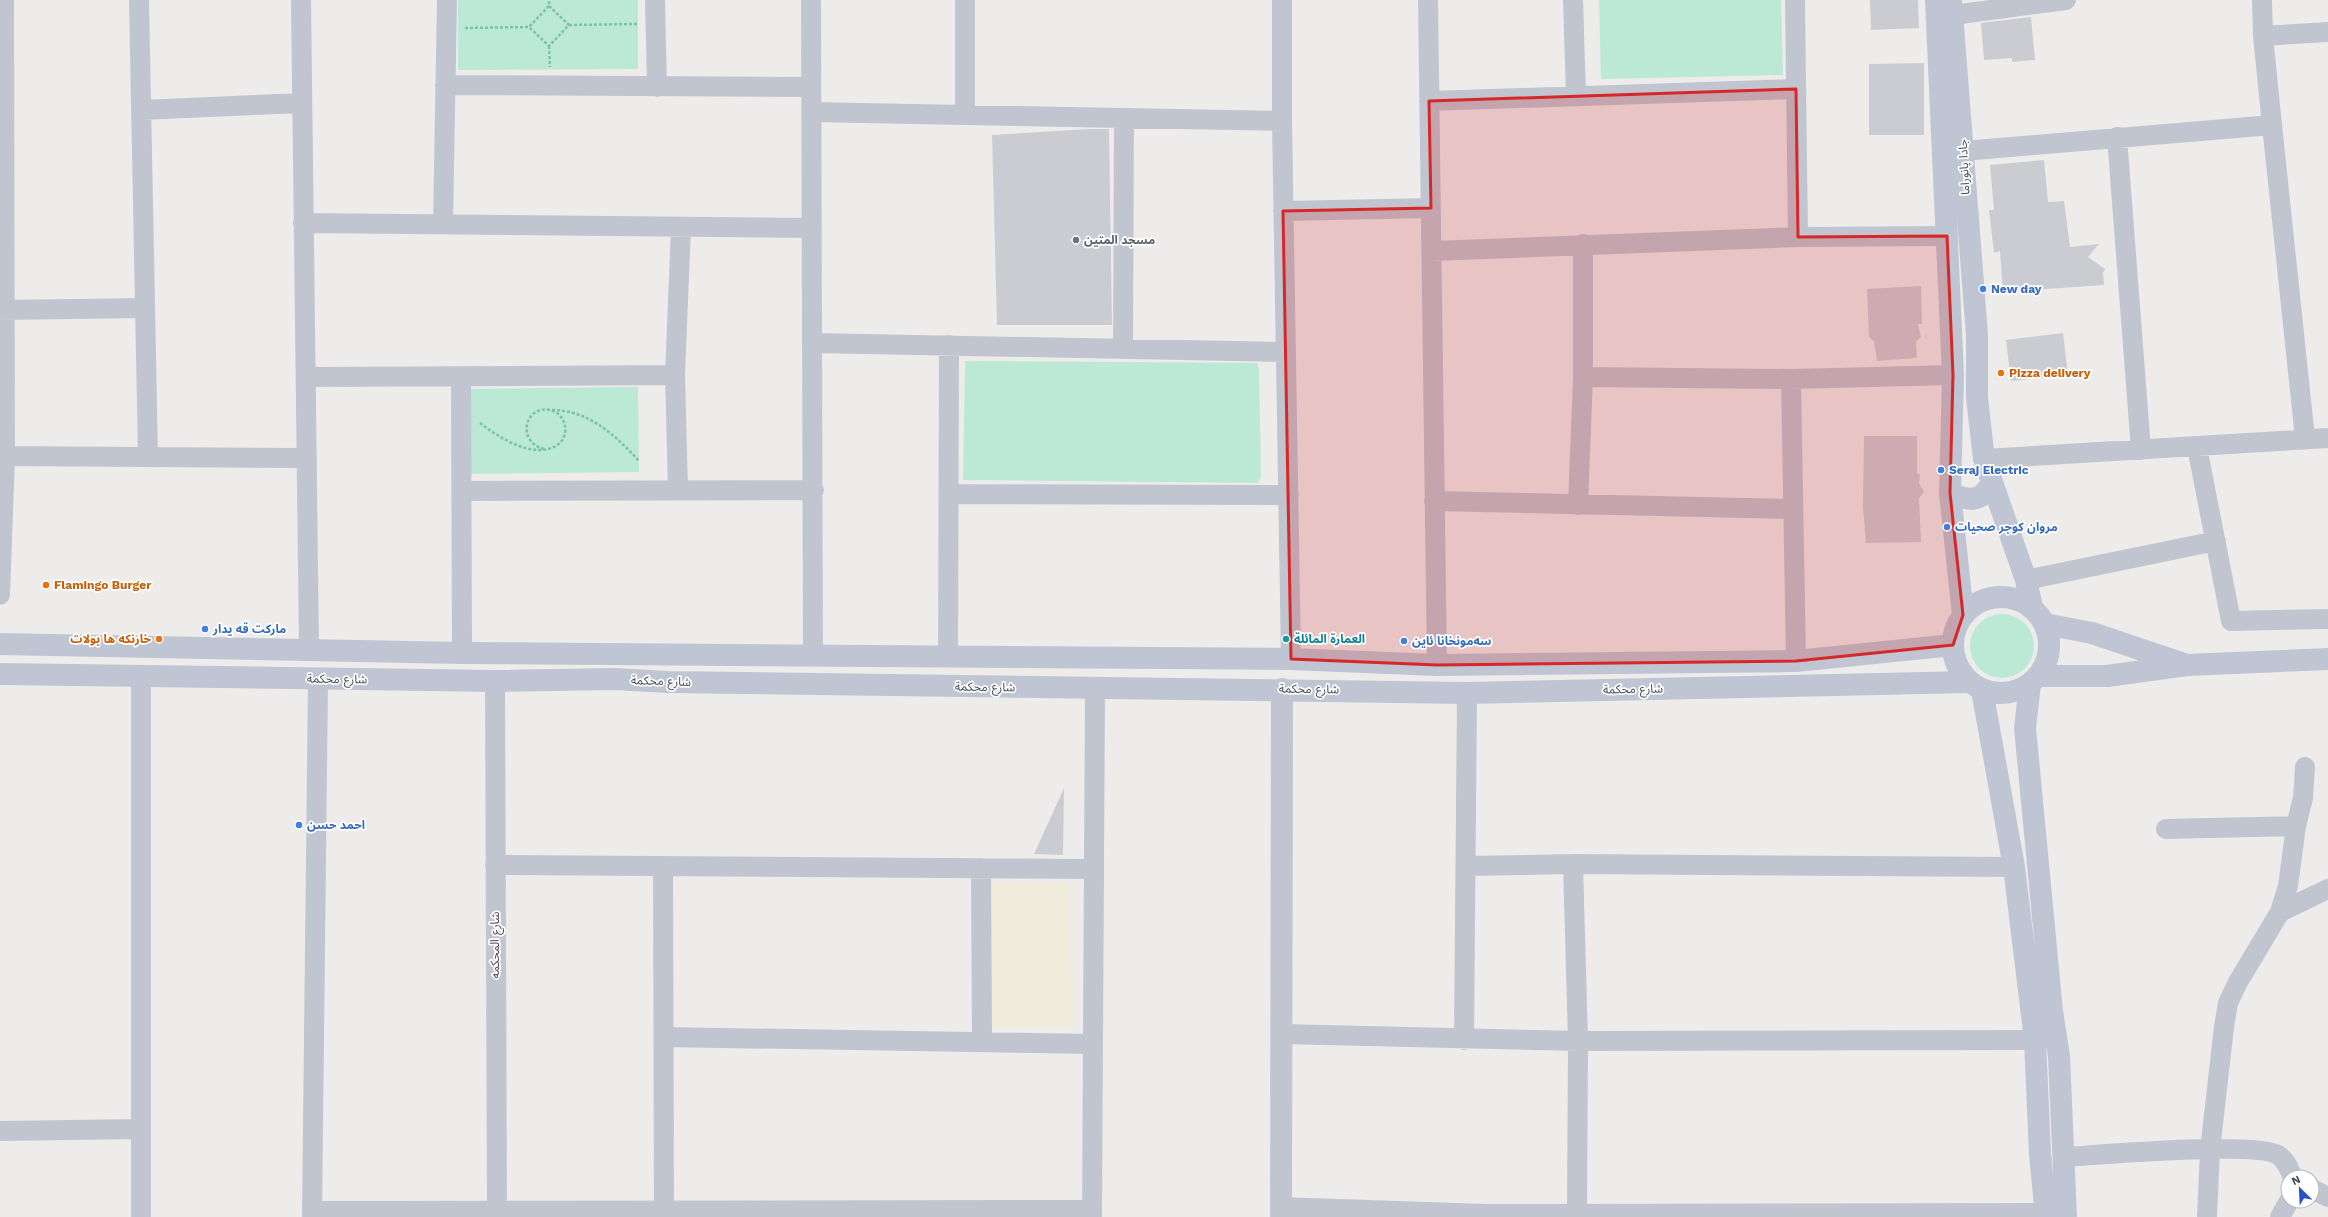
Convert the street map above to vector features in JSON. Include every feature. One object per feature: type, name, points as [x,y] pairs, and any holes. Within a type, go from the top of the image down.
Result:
[{"type":"main road","points":[[1936,0],[1948,236],[1953,375],[1950,493],[1963,615]]},
{"type":"main road","name":"جادا پانوراما","points":[[1952,8],[1968,237],[1977,335],[1977,398],[1984,458],[1991,483],[2026,580],[2032,607]]},
{"type":"main road","points":[[1950,493],[1965,499],[1975,498],[1988,490],[1991,483]]},
{"type":"main road","points":[[1996,597],[2015,599],[2032,607],[2045,624],[2050,642],[2048,660],[2035,680],[2024,728],[2052,1011],[2059,1056],[2065,1157],[2053,1216],[2040,1154],[2035,1040],[2014,867],[1976,686],[1957,665],[1952,645],[1954,634],[1963,615],[1983,600],[1996,597]]},
{"type":"main road","points":[[2045,624],[2092,633],[2188,665]]},
{"type":"main road","points":[[0,644],[309,648],[462,653],[1291,659],[1437,665],[1796,661],[1952,645]]},
{"type":"main road","points":[[614,653],[617,658],[619,669],[614,679]]},
{"type":"main road","points":[[665,654],[664,666],[668,682]]},
{"type":"main road","points":[[1976,686],[2007,694],[2035,680],[2107,676],[2188,665],[2328,659]]},
{"type":"main road","name":"شارع محكمة","points":[[0,674],[495,681],[614,679],[668,682],[1282,689],[1467,693],[1976,686]]},
{"type":"street","points":[[0,595],[3,456],[4,0]]},
{"type":"street","points":[[139,0],[148,457]]},
{"type":"street","points":[[301,0],[301,103],[309,648]]},
{"type":"street","points":[[443,225],[447,0]]},
{"type":"street","points":[[656,0],[657,87]]},
{"type":"street","points":[[811,0],[814,490],[813,656]]},
{"type":"street","points":[[965,0],[965,115]]},
{"type":"street","points":[[1282,0],[1282,121],[1291,659]]},
{"type":"street","points":[[1428,0],[1437,665]]},
{"type":"street","points":[[1573,0],[1576,96]]},
{"type":"street","points":[[1795,0],[1798,236]]},
{"type":"street","points":[[1952,8],[2066,0]]},
{"type":"street","points":[[2262,0],[2263,36],[2305,438]]},
{"type":"street","points":[[2263,36],[2328,32]]},
{"type":"street","points":[[445,85],[811,87]]},
{"type":"street","points":[[1429,101],[1796,89]]},
{"type":"street","points":[[141,110],[301,103]]},
{"type":"street","points":[[811,112],[1282,121]]},
{"type":"street","points":[[1123,349],[1124,118]]},
{"type":"street","points":[[1963,151],[2272,125]]},
{"type":"street","points":[[2117,137],[2141,450]]},
{"type":"street","points":[[1284,211],[1431,208]]},
{"type":"street","points":[[303,223],[812,228]]},
{"type":"street","points":[[678,490],[675,375],[681,227]]},
{"type":"street","points":[[1432,251],[1798,236],[1948,236]]},
{"type":"street","points":[[1578,505],[1583,377],[1583,244]]},
{"type":"street","points":[[3,310],[145,308]]},
{"type":"street","points":[[812,343],[1286,352]]},
{"type":"street","points":[[948,657],[949,346]]},
{"type":"street","points":[[306,377],[675,375]]},
{"type":"street","points":[[1583,377],[1791,379],[1953,375]]},
{"type":"street","points":[[461,377],[463,491],[462,653]]},
{"type":"street","points":[[1791,379],[1792,508],[1796,661]]},
{"type":"street","points":[[1984,458],[2197,447],[2305,438],[2328,438]]},
{"type":"street","points":[[2197,447],[2231,621],[2328,619]]},
{"type":"street","points":[[3,456],[307,458]]},
{"type":"street","points":[[463,491],[814,490]]},
{"type":"street","points":[[949,494],[1289,495]]},
{"type":"street","points":[[1434,501],[1792,508]]},
{"type":"street","points":[[2026,580],[2216,541]]},
{"type":"street","points":[[141,676],[141,1217]]},
{"type":"street","points":[[318,679],[312,1214],[427,1214],[497,1210],[573,1214],[664,1211],[916,1214],[1092,1214],[1095,688]]},
{"type":"street","name":"شارع المحكمه","points":[[495,681],[497,1210]]},
{"type":"street","points":[[1282,689],[1281,1212],[1485,1215],[2053,1216]]},
{"type":"street","points":[[1464,1040],[1467,866],[1467,693]]},
{"type":"street","points":[[2207,1217],[2210,1150],[2228,1003],[2238,982],[2280,912],[2288,886],[2296,826],[2303,798],[2304,767]]},
{"type":"street","points":[[2166,829],[2296,826]]},
{"type":"street","points":[[1467,866],[1573,864],[2014,867]]},
{"type":"street","points":[[1573,864],[1578,1041],[1577,1214]]},
{"type":"street","points":[[495,865],[1094,869]]},
{"type":"street","points":[[663,866],[664,1211]]},
{"type":"street","points":[[981,868],[982,1042]]},
{"type":"street","points":[[2280,912],[2328,889]]},
{"type":"street","points":[[1281,1034],[1464,1040],[1578,1041],[2035,1040]]},
{"type":"street","points":[[664,1037],[1093,1044]]},
{"type":"street","points":[[0,1131],[141,1129]]},
{"type":"street","points":[[2065,1157],[2210,1150],[2257,1150],[2277,1154],[2288,1164],[2290,1169]]},
{"type":"path","points":[[529,27],[549,6],[549,0]]},
{"type":"path","points":[[549,6],[569,25],[656,24]]},
{"type":"path","points":[[549,46],[569,25]]},
{"type":"path","points":[[446,28],[529,27],[549,46],[550,69]]},
{"type":"path","points":[[545,448],[539,447],[530,440],[527,428],[528,422],[536,413],[549,410],[564,410],[598,424],[614,435],[638,461]]},
{"type":"path","points":[[476,419],[502,438],[534,449],[545,448],[557,445],[562,440],[566,428],[560,416],[549,410]]},
{"type":"highlighted area","points":[[1796,89],[1798,237],[1947,236],[1953,375],[1950,493],[1963,615],[1953,645],[1796,661],[1437,665],[1291,659],[1283,211],[1431,208],[1429,101]]},
{"type":"green space","points":[[458,0],[638,0],[638,69],[458,70]]},
{"type":"green space","points":[[1599,0],[1781,0],[1783,75],[1601,79]]},
{"type":"green space","points":[[965,361],[1257,363],[1259,369],[1261,475],[1258,483],[963,480]]},
{"type":"green space","points":[[638,387],[639,472],[453,474],[452,389]]},
{"type":"green space","points":[[2002,614],[2020,619],[2025,623],[2029,628],[2034,646],[2029,664],[2025,669],[2020,673],[2002,678],[1984,673],[1979,669],[1975,664],[1970,646],[1975,628],[1979,623],[1984,619]]},
{"type":"sand","points":[[991,883],[1070,883],[1071,1027],[991,1027]]},
{"type":"building","points":[[1870,0],[1918,0],[1919,28],[1871,30]]},
{"type":"building","points":[[2031,17],[2035,60],[2012,62],[2012,58],[1984,60],[1981,23]]},
{"type":"building","points":[[1924,63],[1924,135],[1869,135],[1869,64]]},
{"type":"building","points":[[1109,129],[1112,325],[997,325],[992,135]]},
{"type":"building","points":[[2044,160],[2048,202],[2064,201],[2070,247],[2099,244],[2088,257],[2105,269],[2103,273],[2104,285],[2003,292],[2000,251],[1994,253],[1989,210],[1994,210],[1990,165]]},
{"type":"building","points":[[1921,286],[1922,324],[1918,324],[1921,337],[1916,341],[1917,358],[1877,361],[1874,341],[1869,337],[1867,289]]},
{"type":"building","points":[[2063,333],[2068,375],[2011,381],[2006,340]]},
{"type":"building","points":[[1864,436],[1917,436],[1917,473],[1920,475],[1919,483],[1924,492],[1919,498],[1921,542],[1866,543],[1863,507]]},
{"type":"building","points":[[1064,788],[1063,855],[1034,854]]},
{"type":"place","name":"مسجد المتين","points":[[1076,240]]},
{"type":"place","name":"New day","points":[[1983,289]]},
{"type":"place","name":"Pizza delivery","points":[[2001,373]]},
{"type":"place","name":"Seraj Electric","points":[[1941,470]]},
{"type":"place","name":"مروان كوجر صحيات","points":[[1947,527]]},
{"type":"place","name":"Flamingo Burger","points":[[46,585]]},
{"type":"place","name":"ماركت قه يدار","points":[[205,629]]},
{"type":"place","name":"خارنكه ها بولات","points":[[159,639]]},
{"type":"place","name":"العمارة المائلة","points":[[1286,639]]},
{"type":"place","name":"سەمونخانا ئاین","points":[[1404,641]]},
{"type":"place","name":"احمد حسن","points":[[299,825]]}]
